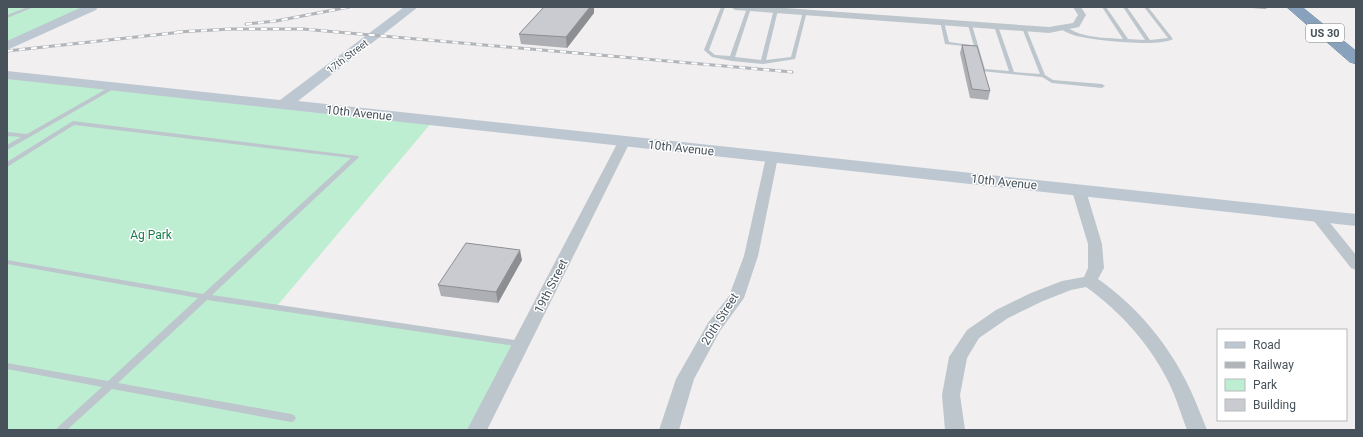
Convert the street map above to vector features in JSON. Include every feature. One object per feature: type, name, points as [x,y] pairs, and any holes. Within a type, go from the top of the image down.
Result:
[{"type":"highway","name":"US 30","points":[[1301,9],[1356,44]]},
{"type":"highway","name":"US 30","points":[[1301,9],[1356,59]]},
{"type":"highway","points":[[1301,9],[1356,50]]},
{"type":"main road","points":[[7,46],[92,7]]},
{"type":"main road","name":"17th Street","points":[[283,105],[412,7]]},
{"type":"main road","name":"10th Avenue","points":[[7,74],[624,142],[1356,220]]},
{"type":"street","points":[[735,7],[1049,30],[1076,25],[1082,15],[1077,7]]},
{"type":"street","name":"19th Street","points":[[477,430],[624,142]]},
{"type":"street","name":"20th Street","points":[[669,430],[685,379],[714,327],[736,298],[751,256],[772,157]]},
{"type":"street","points":[[1079,191],[1095,244],[1096,268],[1089,281]]},
{"type":"street","points":[[1317,216],[1356,265]]},
{"type":"street","points":[[955,430],[951,395],[958,357],[973,334],[1002,314],[1037,297],[1068,285],[1089,281],[1101,288],[1146,333],[1176,379],[1197,430]]},
{"type":"lane","points":[[7,17],[32,7]]},
{"type":"lane","points":[[724,7],[706,50],[714,56],[763,62],[793,58],[805,12]]},
{"type":"lane","points":[[1104,7],[1126,40]]},
{"type":"lane","points":[[1125,7],[1150,42]]},
{"type":"lane","points":[[1062,28],[1082,36],[1150,42],[1166,41],[1171,39],[1146,7]]},
{"type":"lane","points":[[732,59],[749,8]]},
{"type":"lane","points":[[763,62],[776,10]]},
{"type":"lane","points":[[942,22],[947,43],[976,46]]},
{"type":"lane","points":[[970,24],[983,70],[987,72],[1043,76],[1052,82],[1102,86]]},
{"type":"lane","points":[[996,26],[1012,74]]},
{"type":"lane","points":[[1024,28],[1043,76]]},
{"type":"lane","points":[[7,148],[115,86]]},
{"type":"lane","points":[[7,165],[73,123],[356,157],[61,430]]},
{"type":"lane","points":[[7,134],[27,136]]},
{"type":"lane","points":[[7,262],[204,297],[521,344]]},
{"type":"lane","points":[[7,366],[291,418]]},
{"type":"green space","points":[[7,7],[84,7],[7,42]]},
{"type":"green space","name":"Ag Park","points":[[7,75],[433,121],[276,307],[521,344],[477,430],[7,430]]},
{"type":"building","points":[[544,7],[590,7],[566,37],[519,34]]},
{"type":"building","points":[[962,45],[977,46],[990,91],[972,89]]},
{"type":"building","points":[[466,243],[520,250],[496,292],[438,285]]},
{"type":"railway","points":[[246,24],[276,21],[349,7]]},
{"type":"railway","points":[[177,32],[231,29],[303,29],[792,72]]},
{"type":"railway","points":[[7,51],[182,32]]}]
